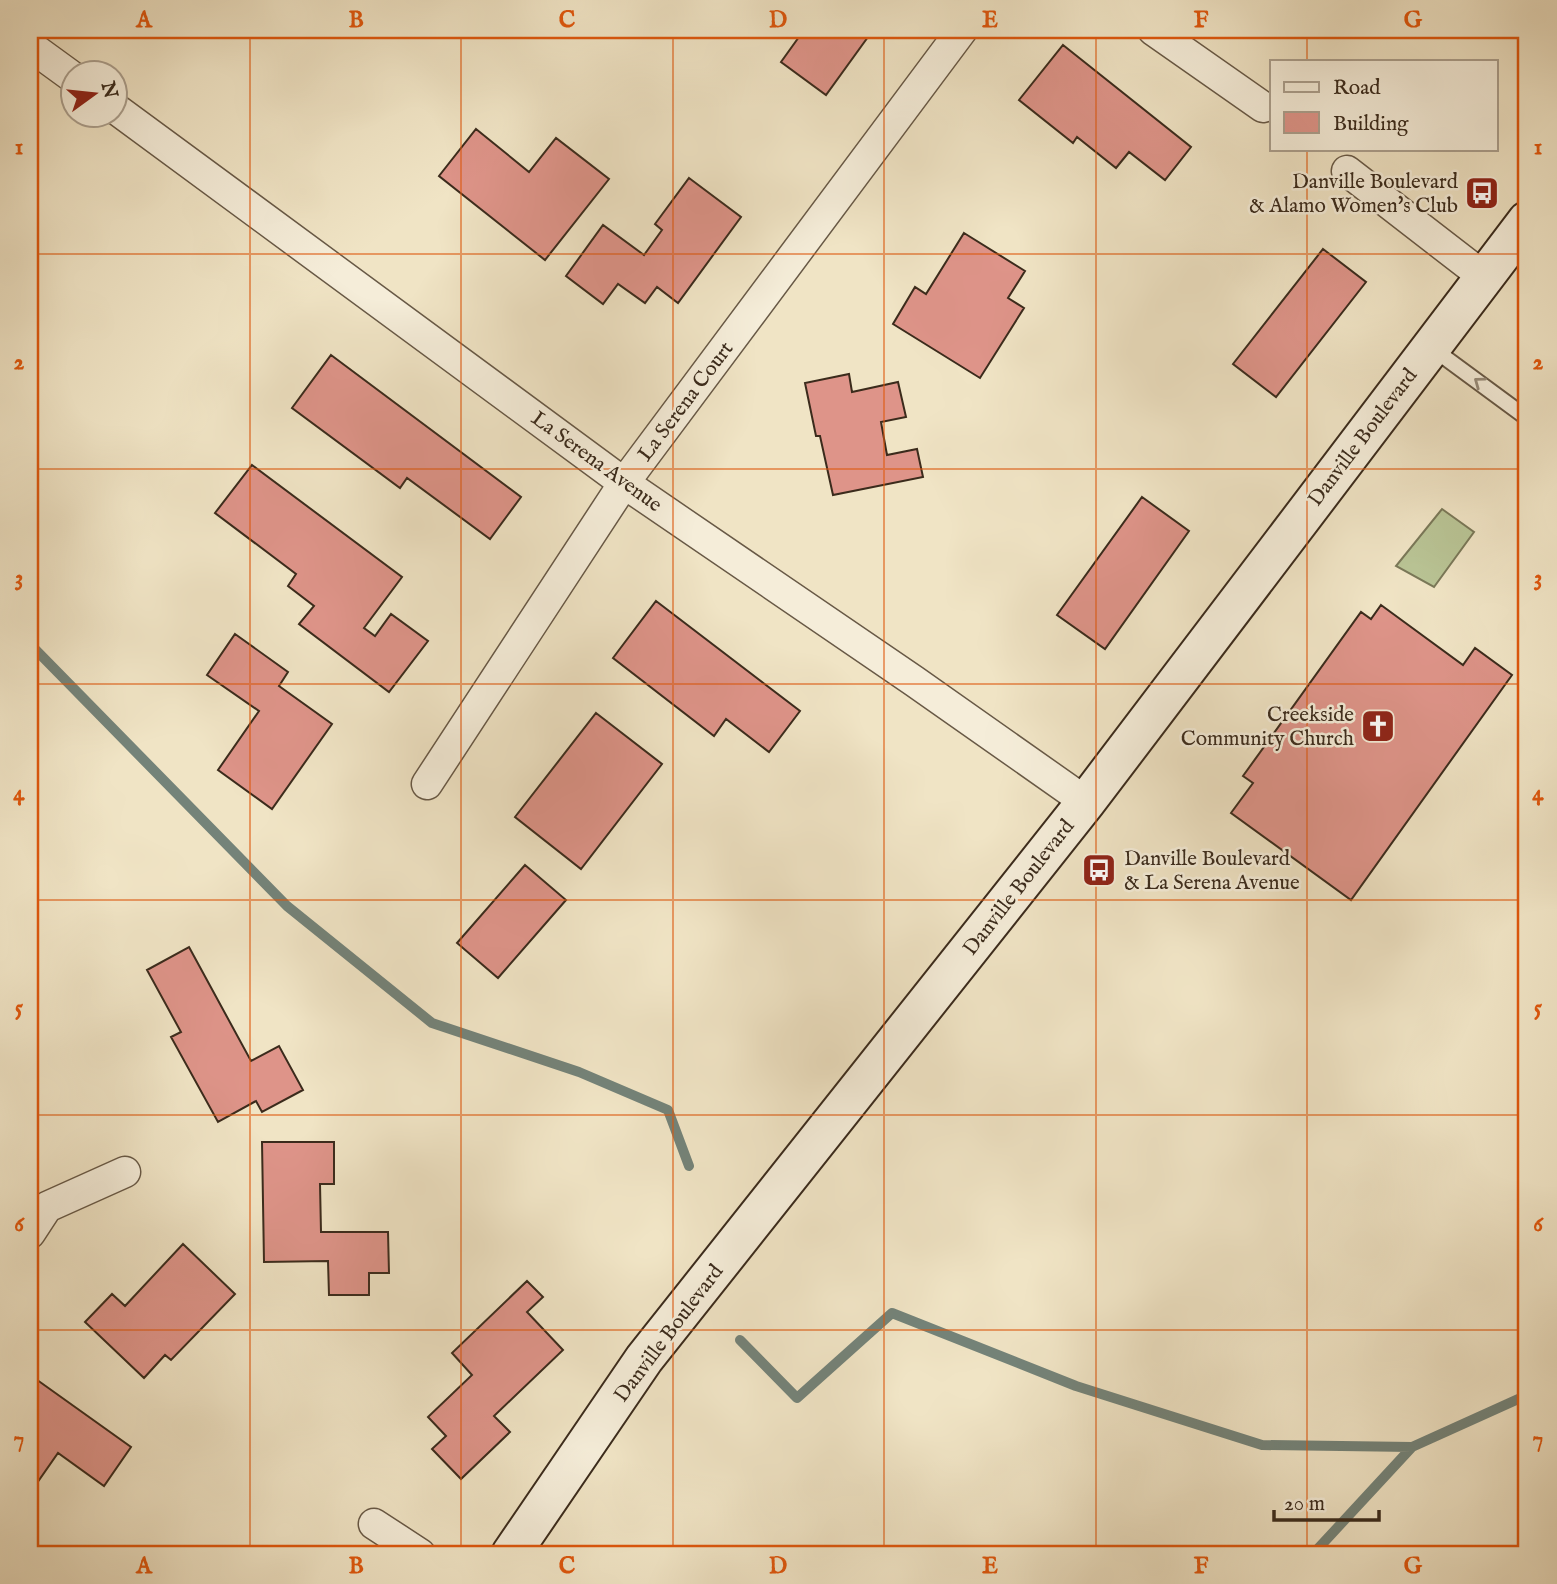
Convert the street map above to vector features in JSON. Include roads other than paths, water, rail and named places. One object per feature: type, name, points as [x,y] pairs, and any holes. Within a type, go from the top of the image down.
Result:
[{"type":"main road","name":"Danville Boulevard","points":[[511,1554],[645,1359],[1086,802],[1527,221]]},
{"type":"street","name":"La Serena Court","points":[[427,784],[624,483],[962,30]]},
{"type":"street","points":[[1153,30],[1263,107]]},
{"type":"street","points":[[30,46],[60,68]]},
{"type":"street","name":"La Serena Avenue","points":[[130,119],[624,483],[1086,802]]},
{"type":"street","points":[[1347,171],[1484,277]]},
{"type":"street","points":[[30,1233],[47,1207],[125,1171]]},
{"type":"street","points":[[374,1524],[420,1554]]},
{"type":"lane","points":[[1430,347],[1527,418]]},
{"type":"waterway","points":[[30,644],[287,906],[432,1023],[579,1072],[668,1110],[689,1166]]},
{"type":"waterway","points":[[740,1340],[797,1398],[892,1313],[1076,1386],[1262,1445],[1412,1447]]},
{"type":"waterway","points":[[1313,1554],[1412,1447],[1527,1395]]},
{"type":"place","name":"Danville Boulevard & Alamo Women's Club","points":[[1482,193]]},
{"type":"place","name":"Creekside Community Church","points":[[1378,726]]},
{"type":"place","name":"Danville Boulevard & La Serena Avenue","points":[[1099,870]]}]
